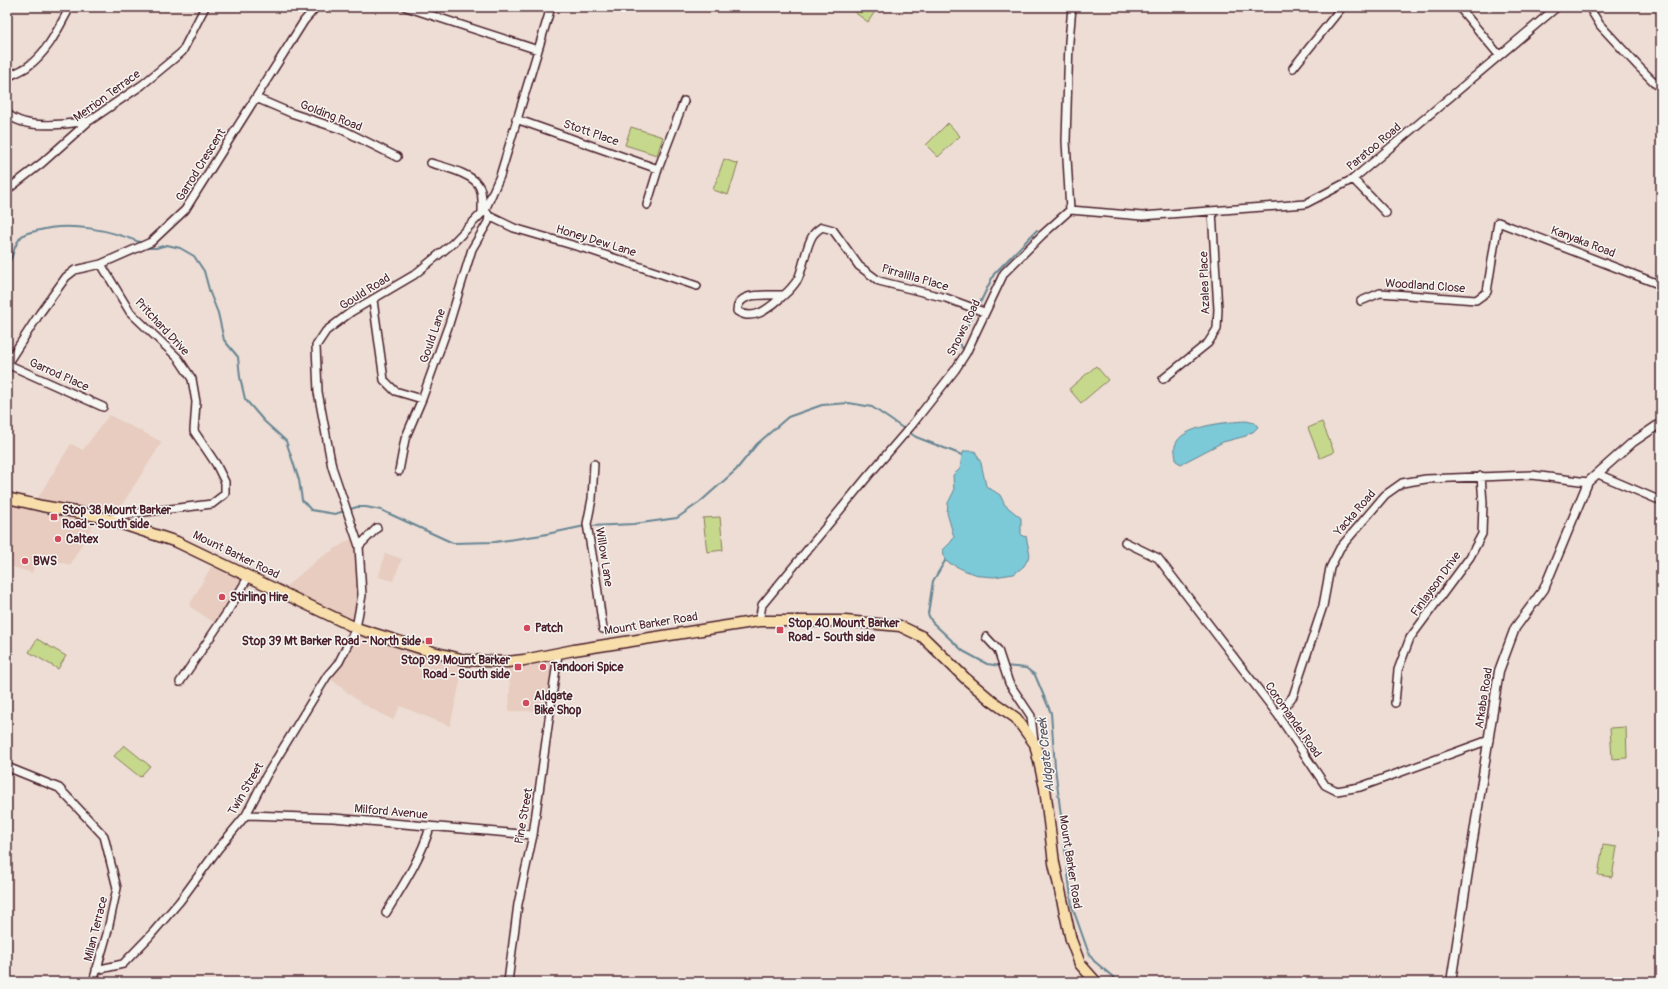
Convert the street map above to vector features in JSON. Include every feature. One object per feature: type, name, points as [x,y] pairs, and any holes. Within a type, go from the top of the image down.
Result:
[{"type":"main road","name":"Mount Barker Road","points":[[7,498],[108,519],[177,542],[356,628],[433,652],[465,660],[507,662],[759,621],[846,621],[900,626],[923,636],[965,678],[992,701],[1016,718],[1035,744],[1045,788],[1054,863],[1071,940],[1080,964],[1096,982]]},
{"type":"street","points":[[7,77],[26,68],[41,54],[54,37],[70,7]]},
{"type":"street","name":"Merrion Terrace","points":[[7,190],[42,163],[90,121],[142,85],[182,52],[206,7]]},
{"type":"street","name":"Garrod Crescent","points":[[7,364],[40,313],[66,277],[75,270],[101,264],[151,242],[185,210],[304,21],[316,7]]},
{"type":"street","points":[[406,7],[538,50]]},
{"type":"street","name":"Gould Road","points":[[356,628],[362,595],[359,546],[332,467],[318,392],[316,346],[326,331],[351,312],[414,275],[453,243],[485,213],[500,176],[551,7]]},
{"type":"street","points":[[1070,210],[1066,141],[1069,41],[1072,7]]},
{"type":"street","points":[[1293,68],[1342,7]]},
{"type":"street","points":[[1458,7],[1499,55]]},
{"type":"street","name":"Paratoo Road","points":[[1070,210],[1142,216],[1305,204],[1353,179],[1558,7]]},
{"type":"street","points":[[1589,7],[1600,25],[1661,89]]},
{"type":"street","name":"Golding Road","points":[[256,98],[290,112],[343,130],[397,157]]},
{"type":"street","points":[[647,204],[658,169],[684,101]]},
{"type":"street","points":[[7,113],[10,116],[23,121],[36,124],[56,125],[90,121]]},
{"type":"street","name":"Stott Place","points":[[516,119],[658,169]]},
{"type":"street","points":[[431,163],[470,177],[480,186],[485,213]]},
{"type":"street","points":[[1353,179],[1386,213]]},
{"type":"street","name":"Snows Road","points":[[759,621],[762,605],[911,426],[955,370],[966,353],[984,312],[1004,273],[1042,235],[1070,210]]},
{"type":"street","name":"Azalea Place","points":[[1163,379],[1208,343],[1217,328],[1218,309],[1212,211]]},
{"type":"street","name":"Honey Dew Lane","points":[[485,213],[514,228],[593,251],[697,286]]},
{"type":"street","name":"Gould Lane","points":[[399,471],[405,439],[422,399],[449,324],[472,249],[488,222],[485,213]]},
{"type":"street","name":"Kanyaka Road","points":[[1498,222],[1661,284]]},
{"type":"street","name":"Woodland Close","points":[[1361,301],[1380,293],[1476,300],[1487,292],[1498,222]]},
{"type":"street","name":"Pirralilla Place","points":[[783,295],[756,295],[742,298],[737,304],[737,311],[743,316],[756,314],[766,310],[792,288],[798,278],[813,235],[822,227],[833,230],[859,266],[879,281],[946,298],[984,312]]},
{"type":"street","name":"Pritchard Drive","points":[[101,264],[130,312],[178,358],[192,379],[196,402],[194,431],[216,464],[225,482],[225,494],[212,504],[128,514],[108,519]]},
{"type":"street","points":[[373,300],[384,380],[395,391],[422,399]]},
{"type":"street","name":"Garrod Place","points":[[7,364],[103,406]]},
{"type":"street","name":"Arkaba Road","points":[[1451,982],[1499,671],[1515,628],[1544,588],[1588,482],[1633,442],[1661,423]]},
{"type":"street","name":"Willow Lane","points":[[594,464],[592,499],[588,528],[603,629]]},
{"type":"street","points":[[1598,474],[1661,501]]},
{"type":"street","name":"Yacka Road","points":[[1278,715],[1293,696],[1323,606],[1330,568],[1340,548],[1385,495],[1402,483],[1426,479],[1532,475],[1588,482]]},
{"type":"street","name":"Finlayson Drive","points":[[1395,703],[1398,670],[1410,638],[1470,557],[1482,534],[1483,504],[1481,476]]},
{"type":"street","points":[[359,546],[377,528]]},
{"type":"street","name":"Coromandel Road","points":[[1125,542],[1158,558],[1278,715],[1325,786],[1337,792],[1360,787],[1489,740]]},
{"type":"street","points":[[180,682],[228,611],[249,576]]},
{"type":"street","name":"Twin Street","points":[[96,970],[123,964],[168,916],[246,816],[266,776],[327,676],[339,662],[356,628]]},
{"type":"street","points":[[986,637],[998,650],[1009,683],[1031,716],[1035,744]]},
{"type":"street","name":"Pine Street","points":[[508,982],[518,904],[533,835],[558,654]]},
{"type":"street","name":"Milan Terrace","points":[[7,768],[59,788],[104,836],[117,888],[107,934],[93,982]]},
{"type":"street","name":"Milford Avenue","points":[[246,816],[333,818],[533,835]]},
{"type":"street","points":[[386,913],[411,872],[430,827]]},
{"type":"shaded area","points":[[109,415],[162,442],[114,517],[98,516],[70,565],[38,555],[32,573],[7,565],[7,498],[34,504],[71,444],[83,450]]},
{"type":"shaded area","points":[[354,537],[362,595],[356,628],[281,591],[317,560]]},
{"type":"shaded area","points":[[385,553],[402,559],[393,581],[379,577]]},
{"type":"shaded area","points":[[215,560],[249,576],[218,625],[189,606]]},
{"type":"shaded area","points":[[356,628],[465,660],[450,726],[400,706],[393,720],[361,703],[327,676]]},
{"type":"shaded area","points":[[558,654],[551,711],[509,711],[510,685],[507,662]]},
{"type":"green space","points":[[858,7],[878,7],[868,22],[854,12]]},
{"type":"green space","points":[[948,123],[960,136],[938,157],[926,145]]},
{"type":"green space","points":[[631,127],[663,137],[657,155],[625,145]]},
{"type":"green space","points":[[724,159],[738,164],[728,195],[713,190]]},
{"type":"green space","points":[[1096,366],[1108,380],[1081,403],[1069,389]]},
{"type":"green space","points":[[1322,422],[1334,452],[1320,458],[1308,428]]},
{"type":"green space","points":[[720,517],[723,550],[707,552],[703,518]]},
{"type":"green space","points":[[37,639],[66,656],[58,669],[29,652]]},
{"type":"green space","points":[[1626,727],[1627,758],[1612,759],[1610,728]]},
{"type":"green space","points":[[124,745],[150,766],[140,777],[114,756]]},
{"type":"green space","points":[[1603,845],[1617,847],[1612,877],[1598,875]]},
{"type":"water","points":[[1246,421],[1255,423],[1258,427],[1246,436],[1223,442],[1181,464],[1176,461],[1175,446],[1179,439],[1186,433],[1206,426],[1228,422]]},
{"type":"water","points":[[964,451],[975,451],[981,463],[986,486],[1000,495],[1005,505],[1021,518],[1021,534],[1024,537],[1026,536],[1030,555],[1024,566],[1014,574],[994,577],[981,576],[945,561],[943,550],[954,537],[947,513],[948,503],[954,491],[953,475],[960,469]]},
{"type":"waterway","points":[[7,266],[17,243],[22,236],[49,228],[90,228],[117,234],[142,243]]},
{"type":"waterway","points":[[979,305],[994,274],[1037,230]]},
{"type":"waterway","points":[[146,248],[156,248],[167,245],[180,248],[194,256],[204,271],[210,293],[218,313],[224,340],[238,357],[240,377],[245,399],[264,421],[286,441],[299,480],[302,500],[311,510],[335,514],[357,507],[381,510],[453,543],[495,542],[542,535],[585,526]]},
{"type":"waterway","points":[[964,350],[958,343],[974,313]]},
{"type":"waterway","points":[[590,526],[634,524],[677,518],[700,502],[736,470],[757,444],[788,417],[822,405],[849,403],[872,407],[916,437],[962,455]]},
{"type":"waterway","name":"Aldgate Creek","points":[[945,561],[933,581],[928,614],[932,622],[963,651],[987,664],[1001,666]]},
{"type":"waterway","name":"Aldgate Creek","points":[[1005,666],[1026,668],[1035,675],[1051,713],[1055,767],[1072,906],[1089,954],[1094,961],[1119,982]]},
{"type":"place","name":"Stop 38 Mount Barker Road - South side","points":[[54,517]]},
{"type":"place","name":"Caltex","points":[[58,539]]},
{"type":"place","name":"BWS","points":[[25,561]]},
{"type":"place","name":"Stirling Hire","points":[[222,597]]},
{"type":"place","name":"Patch","points":[[527,628]]},
{"type":"place","name":"Stop 40 Mount Barker Road - South side","points":[[780,630]]},
{"type":"place","name":"Stop 39 Mt Barker Road - North side","points":[[429,641]]},
{"type":"place","name":"Stop 39 Mount Barker Road - South side","points":[[518,667]]},
{"type":"place","name":"Tandoori Spice","points":[[543,667]]},
{"type":"place","name":"Aldgate Bike Shop","points":[[526,703]]}]
